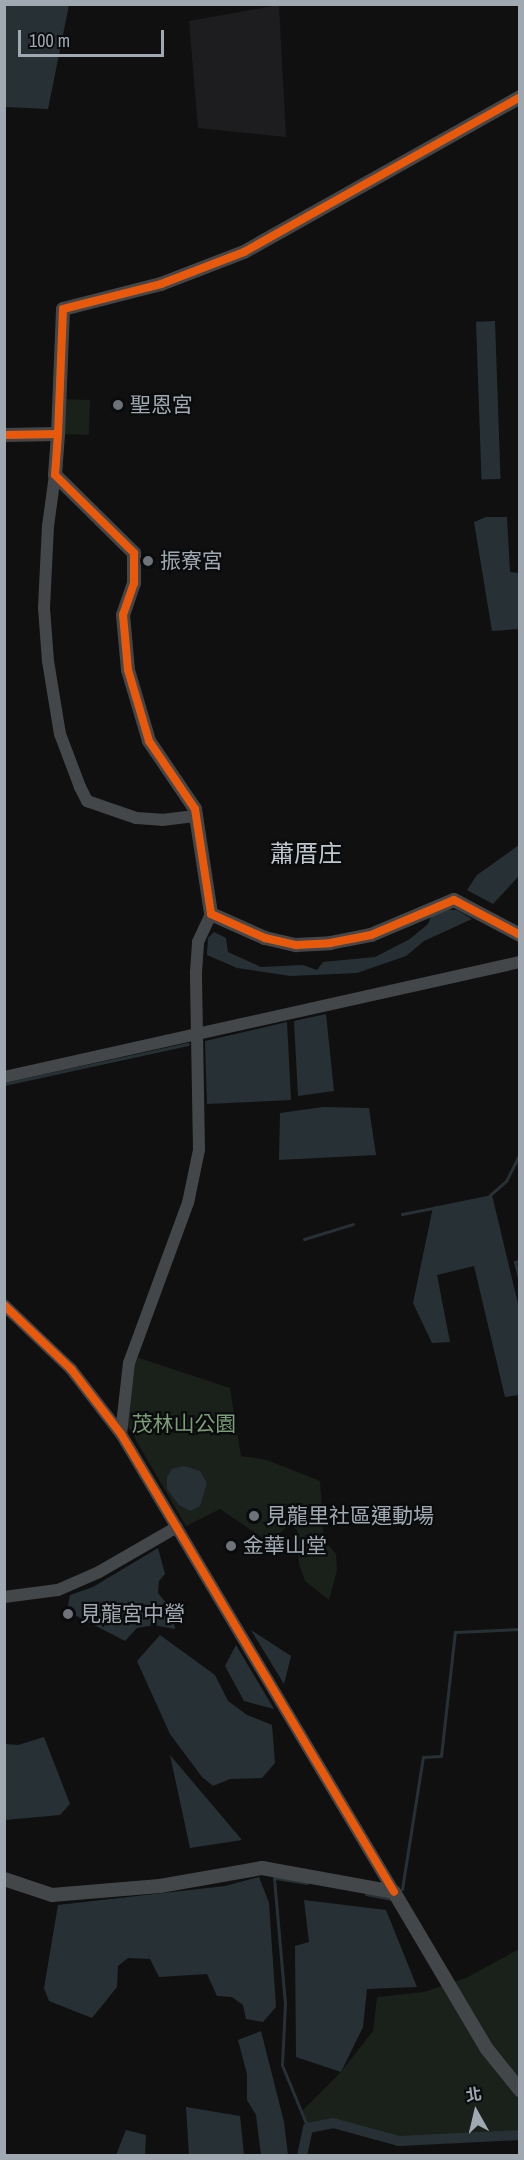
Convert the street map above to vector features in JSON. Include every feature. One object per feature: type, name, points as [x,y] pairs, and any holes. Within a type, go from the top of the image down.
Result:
[{"type":"street","points":[[195,816],[162,820],[136,818],[87,801],[60,735],[47,650],[44,608],[48,526],[58,434],[63,309],[161,284],[244,252],[519,97]]},
{"type":"street","points":[[4,435],[58,434]]},
{"type":"street","points":[[55,476],[134,553],[134,583],[123,615],[128,670],[149,741],[195,809],[211,914],[198,942],[195,1034],[200,1071],[199,1150],[188,1203],[129,1363],[121,1434]]},
{"type":"street","points":[[211,914],[265,938],[296,945],[330,943],[371,935],[454,900],[519,935]]},
{"type":"street","points":[[4,1077],[519,962]]},
{"type":"street","points":[[4,1305],[71,1369],[121,1434],[481,2039],[519,2090]]},
{"type":"street","points":[[4,1598],[58,1590],[99,1572],[177,1527]]},
{"type":"street","points":[[4,1879],[52,1895],[160,1886],[262,1868],[394,1892]]},
{"type":"shaded area","points":[[5,4],[69,5],[48,109],[5,107]]},
{"type":"shaded area","points":[[279,5],[286,137],[198,128],[189,21]]},
{"type":"shaded area","points":[[495,321],[501,479],[482,480],[476,322]]},
{"type":"shaded area","points":[[486,517],[507,517],[510,572],[519,573],[519,629],[492,631],[474,522]]},
{"type":"shaded area","points":[[519,845],[519,876],[493,904],[467,890],[477,875]]},
{"type":"shaded area","points":[[443,910],[457,910],[472,919],[424,941],[406,956],[357,973],[290,976],[237,968],[207,955],[208,938],[214,932],[226,938],[228,952],[261,967],[303,965],[317,970],[323,962],[375,957],[410,939],[428,924],[432,914]]},
{"type":"shaded area","points":[[326,1014],[334,1091],[298,1096],[294,1021]]},
{"type":"shaded area","points":[[287,1022],[291,1100],[207,1104],[205,1041]]},
{"type":"shaded area","points":[[323,1107],[369,1108],[376,1155],[279,1160],[280,1113]]},
{"type":"shaded area","points":[[492,1195],[519,1308],[519,1395],[505,1397],[474,1266],[437,1275],[450,1342],[432,1343],[413,1303],[433,1207]]},
{"type":"shaded area","points":[[184,1466],[200,1471],[207,1483],[200,1506],[190,1511],[179,1505],[167,1489],[167,1477],[172,1469]]},
{"type":"shaded area","points":[[158,1548],[165,1574],[159,1581],[158,1593],[171,1609],[175,1629],[154,1625],[137,1628],[125,1641],[67,1611],[70,1595],[93,1587]]},
{"type":"shaded area","points":[[251,1630],[291,1656],[284,1684]]},
{"type":"shaded area","points":[[160,1635],[215,1675],[228,1701],[247,1715],[272,1725],[275,1763],[262,1778],[230,1779],[213,1786],[202,1777],[170,1734],[137,1661]]},
{"type":"shaded area","points":[[236,1645],[274,1709],[244,1701],[225,1666]]},
{"type":"shaded area","points":[[44,1737],[70,1804],[60,1815],[5,1820],[5,1744],[18,1745]]},
{"type":"shaded area","points":[[170,1755],[242,1840],[190,1848]]},
{"type":"shaded area","points":[[259,1877],[269,1903],[276,2007],[263,2022],[246,2019],[243,2005],[232,1997],[217,1996],[207,1974],[159,1977],[150,1959],[128,1958],[118,1966],[117,1987],[92,2018],[49,2001],[44,1988],[58,1905],[225,1886]]},
{"type":"shaded area","points":[[304,1900],[386,1910],[417,1987],[367,1989],[363,2027],[341,2072],[296,2057],[295,1946],[309,1942]]},
{"type":"shaded area","points":[[261,2031],[284,2122],[288,2155],[261,2155],[256,2115],[247,2100],[247,2074],[238,2040]]},
{"type":"shaded area","points":[[186,2107],[240,2116],[244,2155],[189,2155]]},
{"type":"shaded area","points":[[126,2130],[146,2135],[145,2155],[116,2155]]},
{"type":"green space","points":[[60,399],[90,400],[89,435],[59,434]]},
{"type":"green space","name":"茂林山公園","points":[[136,1357],[230,1388],[241,1456],[267,1460],[320,1481],[324,1540],[336,1554],[337,1570],[329,1600],[305,1581],[299,1564],[297,1530],[289,1524],[270,1543],[220,1509],[186,1526],[123,1418]]},
{"type":"green space","points":[[519,1949],[519,2137],[408,2139],[388,2138],[333,2123],[308,2128],[301,2112],[341,2072],[373,2031],[377,1997],[424,1992],[466,1978]]},
{"type":"waterway","points":[[4,1084],[188,1044]]},
{"type":"waterway","points":[[490,1195],[506,1181],[520,1153]]},
{"type":"waterway","points":[[402,1214],[437,1207]]},
{"type":"waterway","points":[[304,1239],[353,1224]]},
{"type":"waterway","points":[[520,1261],[515,1262],[520,1282]]},
{"type":"waterway","points":[[402,1889],[423,1757],[441,1756],[455,1632],[520,1629]]},
{"type":"waterway","points":[[307,1883],[274,1878],[285,2003],[282,2065],[308,2128]]},
{"type":"waterway","points":[[366,1894],[392,1899]]},
{"type":"waterway","points":[[302,2156],[308,2128],[333,2123],[399,2141],[520,2135]]},
{"type":"cycle path","points":[[4,435],[58,434],[63,309],[161,284],[244,252],[520,97]]},
{"type":"cycle path","points":[[58,434],[55,475],[134,553],[134,583],[123,615],[128,670],[149,741],[195,809],[211,914],[265,938],[296,945],[330,943],[371,935],[454,900],[520,935]]},
{"type":"cycle path","points":[[4,1305],[71,1369],[121,1434],[394,1892]]},
{"type":"place","name":"聖恩宮","points":[[118,405]]},
{"type":"place","name":"振寮宮","points":[[148,561]]},
{"type":"place","name":"見龍里社區運動場","points":[[254,1516]]},
{"type":"place","name":"金華山堂","points":[[231,1546]]},
{"type":"place","name":"見龍宮中營","points":[[68,1614]]},
{"type":"district","name":"蕭厝庄","points":[[306,854]]}]
